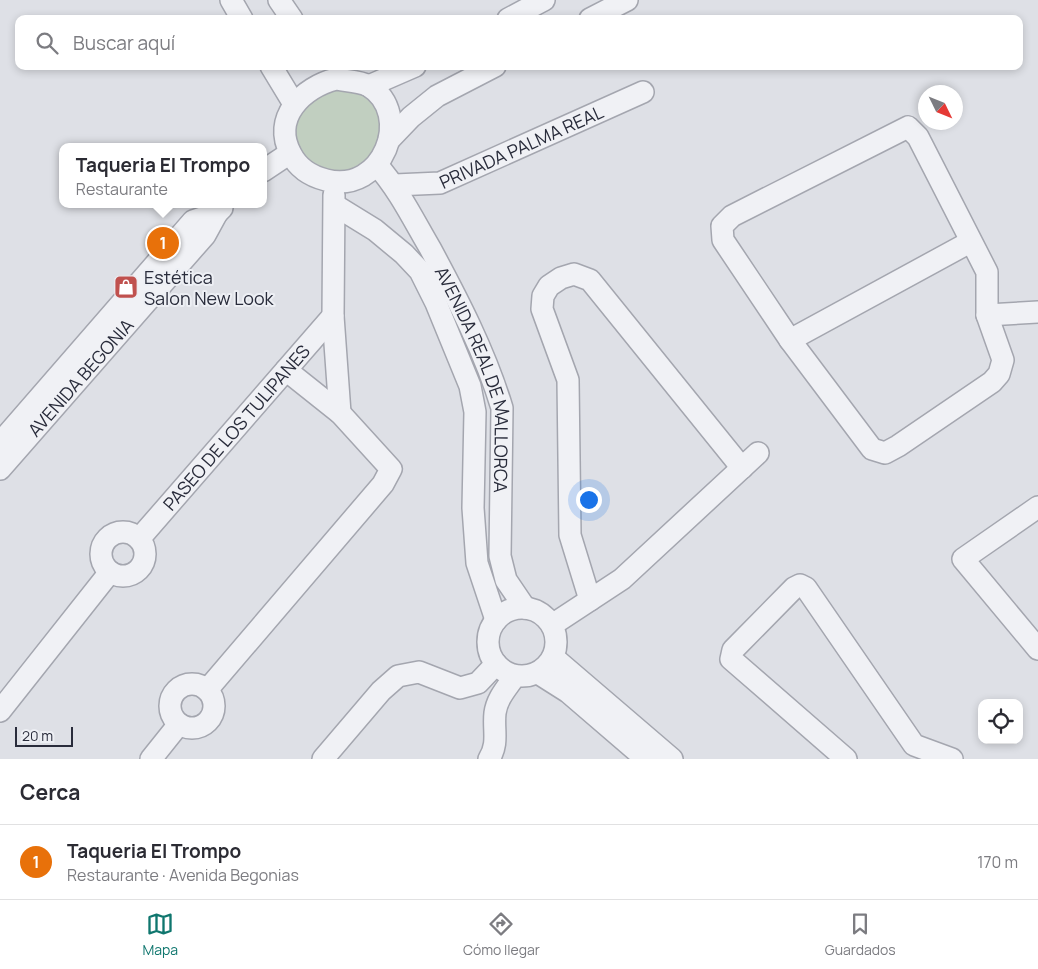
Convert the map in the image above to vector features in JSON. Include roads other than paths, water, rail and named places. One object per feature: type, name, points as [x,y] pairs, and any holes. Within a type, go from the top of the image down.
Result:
[{"type":"street","points":[[231,0],[240,15]]},
{"type":"street","points":[[279,0],[289,15]]},
{"type":"street","points":[[516,15],[544,0]]},
{"type":"street","points":[[598,15],[627,0]]},
{"type":"street","points":[[273,70],[294,104]]},
{"type":"street","points":[[337,70],[361,84],[382,99],[389,115],[389,140],[386,150],[377,165],[364,176],[347,182],[332,182],[314,177],[300,167],[290,153],[285,136],[286,119],[294,104],[305,92],[320,83],[336,79],[361,84],[403,70]]},
{"type":"street","points":[[389,140],[411,117],[437,96],[487,70]]},
{"type":"street","name":"PRIVADA PALMA REAL","points":[[395,185],[440,183],[643,92]]},
{"type":"street","points":[[908,127],[918,137],[987,272],[987,315],[1003,360],[999,374],[992,382],[898,446],[885,452],[872,449],[790,340],[723,240],[722,226],[732,216],[908,127]]},
{"type":"street","points":[[267,168],[290,153]]},
{"type":"street","name":"AVENIDA REAL DE MALLORCA","points":[[377,165],[395,185],[462,306],[495,384],[502,408],[500,556],[506,580],[525,608]]},
{"type":"street","name":"PASEO DE LOS TULIPANES","points":[[332,182],[336,206],[333,316],[340,413]]},
{"type":"street","name":"AVENIDA REAL DE MALLORCA","points":[[336,206],[375,230],[404,254],[420,271],[436,303],[466,377],[475,412],[473,508],[477,563],[496,620]]},
{"type":"street","name":"AVENIDA BEGONIA","points":[[0,469],[11,439],[206,235],[221,209]]},
{"type":"street","points":[[790,340],[970,242]]},
{"type":"street","points":[[590,600],[570,535],[568,380],[542,309],[543,296],[550,286],[561,278],[574,274],[590,280],[742,468]]},
{"type":"street","points":[[987,315],[1038,312]]},
{"type":"street","name":"PASEO DE LOS TULIPANES","points":[[138,538],[333,316]]},
{"type":"street","points":[[207,690],[383,484],[391,469],[340,413],[286,370]]},
{"type":"street","points":[[475,412],[502,408]]},
{"type":"street","points":[[552,625],[622,579],[758,453]]},
{"type":"street","points":[[1038,507],[963,560],[1038,648]]},
{"type":"street","points":[[126,532],[138,538],[145,551],[142,565],[131,574],[117,575],[110,572],[102,561],[101,553],[106,540],[111,535],[126,532]]},
{"type":"street","points":[[0,712],[110,572]]},
{"type":"street","points":[[846,759],[731,659],[733,650],[794,588],[800,585],[806,588],[914,745],[952,759]]},
{"type":"street","points":[[525,608],[545,617],[552,625],[556,641],[553,657],[538,673],[527,676],[515,676],[504,671],[496,664],[490,654],[488,642],[490,630],[496,620],[509,611],[525,608]]},
{"type":"street","points":[[553,657],[672,759]]},
{"type":"street","points":[[323,759],[381,692],[398,676],[419,672],[460,688],[478,683],[496,664]]},
{"type":"street","points":[[538,673],[568,692],[646,759]]},
{"type":"street","points":[[489,759],[496,746],[495,714],[499,698],[515,676]]},
{"type":"street","points":[[187,685],[202,686],[207,690],[214,703],[212,717],[200,727],[193,728],[179,724],[171,713],[172,699],[175,692],[187,685]]},
{"type":"street","points":[[151,759],[179,724]]},
{"type":"place","name":"Taqueria El Trompo","points":[[163,243]]},
{"type":"place","name":"Estética Salon New Look","points":[[126,287]]}]
